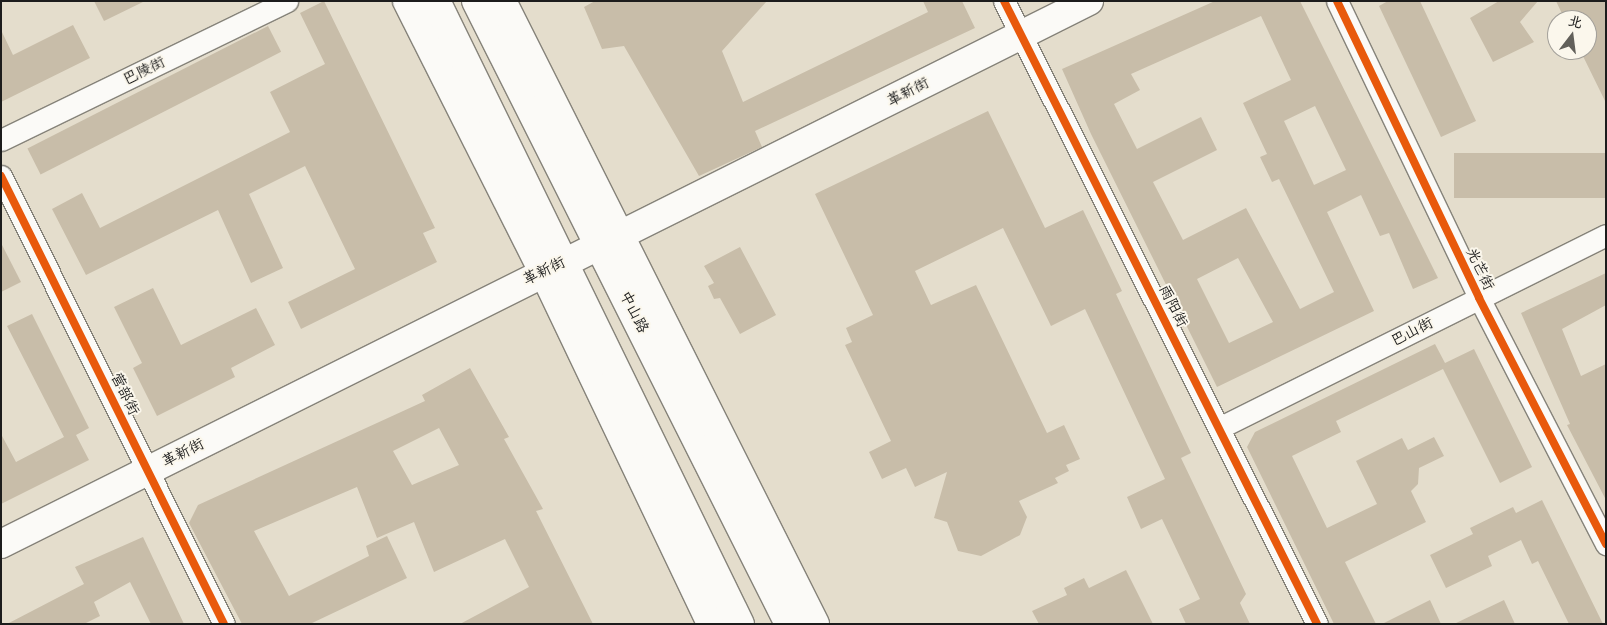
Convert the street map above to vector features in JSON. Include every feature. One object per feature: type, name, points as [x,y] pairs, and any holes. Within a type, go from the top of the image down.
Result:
[{"type":"main road","points":[[407,1],[553,266],[740,624]]},
{"type":"main road","points":[[436,1],[711,624]]},
{"type":"main road","name":"中山路","points":[[476,1],[609,240],[632,308],[789,624]]},
{"type":"main road","points":[[502,1],[609,240],[815,624]]},
{"type":"main road","name":"革新街","points":[[1,544],[553,266],[609,240],[1089,1]]},
{"type":"street","name":"巴陵街","points":[[1,140],[288,1]]},
{"type":"street","name":"雨阳街","points":[[1004,1],[1317,624]]},
{"type":"street","name":"光芒街","points":[[1337,1],[1479,298],[1606,544]]},
{"type":"street","name":"营部街","points":[[1,176],[224,624]]},
{"type":"street","name":"巴山街","points":[[1219,428],[1606,235]]},
{"type":"building","points":[[94,1],[145,1],[104,21]]},
{"type":"building","points":[[324,1],[435,228],[423,233],[437,262],[301,329],[288,302],[355,269],[305,166],[249,194],[283,268],[251,283],[218,210],[86,275],[52,209],[82,193],[100,228],[290,132],[270,92],[325,64],[300,13]]},
{"type":"building","points":[[595,1],[767,1],[722,51],[743,102],[928,12],[923,1],[962,1],[975,28],[755,131],[762,147],[699,176],[624,46],[602,49],[584,7]]},
{"type":"building","points":[[1215,1],[1300,1],[1438,278],[1413,289],[1389,233],[1380,236],[1361,195],[1327,212],[1374,311],[1217,387],[1091,134],[1062,69]],"holes":[[[1261,16],[1291,80],[1243,103],[1267,154],[1260,157],[1272,182],[1279,179],[1334,292],[1300,309],[1246,208],[1183,240],[1153,182],[1217,150],[1201,117],[1137,149],[1114,104],[1140,90],[1131,74]],[[1315,106],[1346,170],[1314,185],[1284,121]],[[1238,258],[1273,322],[1229,343],[1197,279]]]},
{"type":"building","points":[[1388,1],[1420,1],[1476,121],[1441,137],[1379,6]]},
{"type":"building","points":[[1499,1],[1538,1],[1520,22],[1534,42],[1493,62],[1470,18]]},
{"type":"building","points":[[1556,1],[1606,1],[1606,103],[1585,60],[1597,60],[1597,10],[1560,10]]},
{"type":"building","points":[[73,25],[90,58],[1,102],[1,30],[13,55]]},
{"type":"building","points":[[268,26],[281,52],[41,174],[27,149]]},
{"type":"building","points":[[988,111],[1045,228],[1083,210],[1122,291],[1116,294],[1191,453],[1181,458],[1246,594],[1240,603],[1250,624],[1186,624],[1179,609],[1200,599],[1162,519],[1141,529],[1127,497],[1165,479],[1085,309],[1051,326],[1003,228],[915,271],[931,305],[976,285],[1047,433],[1064,425],[1080,459],[1066,465],[1069,471],[1055,478],[1058,483],[1019,501],[1027,517],[1020,535],[981,556],[958,551],[947,522],[934,518],[947,472],[915,487],[906,468],[882,479],[869,452],[891,441],[845,345],[852,342],[846,328],[873,315],[815,194]]},
{"type":"building","points":[[1454,153],[1606,153],[1606,198],[1454,198]]},
{"type":"building","points":[[1,243],[21,282],[1,292]]},
{"type":"building","points":[[740,247],[776,315],[740,334],[720,298],[714,299],[708,286],[714,283],[704,266]]},
{"type":"building","points":[[1606,273],[1606,305],[1562,329],[1581,376],[1606,364],[1606,500],[1567,425],[1570,424],[1521,313]]},
{"type":"building","points":[[153,288],[181,345],[256,308],[275,345],[231,368],[235,377],[157,416],[133,368],[142,363],[114,307]]},
{"type":"building","points":[[32,314],[89,428],[76,435],[89,460],[1,504],[1,434],[16,462],[64,437],[7,326]]},
{"type":"building","points":[[1435,344],[1445,363],[1474,349],[1532,467],[1500,483],[1443,369],[1336,421],[1341,432],[1292,456],[1327,528],[1377,504],[1356,461],[1402,438],[1408,450],[1434,437],[1444,456],[1419,468],[1418,484],[1411,491],[1426,522],[1345,562],[1376,624],[1334,624],[1247,447],[1255,432]]},
{"type":"building","points":[[470,368],[509,437],[504,439],[543,509],[536,511],[593,624],[460,624],[529,587],[505,539],[434,572],[414,522],[377,538],[357,487],[254,531],[289,596],[369,556],[366,546],[387,536],[407,578],[310,624],[242,624],[189,523],[198,505],[425,401],[422,395]],"holes":[[[439,428],[459,465],[412,485],[393,451]]]},
{"type":"building","points":[[1542,500],[1603,624],[1569,624],[1538,561],[1532,564],[1521,540],[1488,556],[1492,566],[1446,588],[1430,555],[1473,534],[1470,528],[1513,507],[1516,513]]},
{"type":"building","points":[[143,537],[184,624],[151,624],[130,582],[94,602],[100,616],[84,624],[7,624],[84,584],[75,567]]},
{"type":"building","points":[[1126,570],[1153,624],[1039,624],[1032,611],[1067,595],[1064,588],[1084,578],[1089,588]]},
{"type":"building","points":[[1430,600],[1441,624],[1382,624]]},
{"type":"building","points":[[1504,600],[1515,624],[1454,624]]},
{"type":"cycle path","points":[[1004,1],[1317,624]]},
{"type":"cycle path","points":[[1337,1],[1479,298],[1606,544]]},
{"type":"cycle path","points":[[1,176],[224,624]]}]
